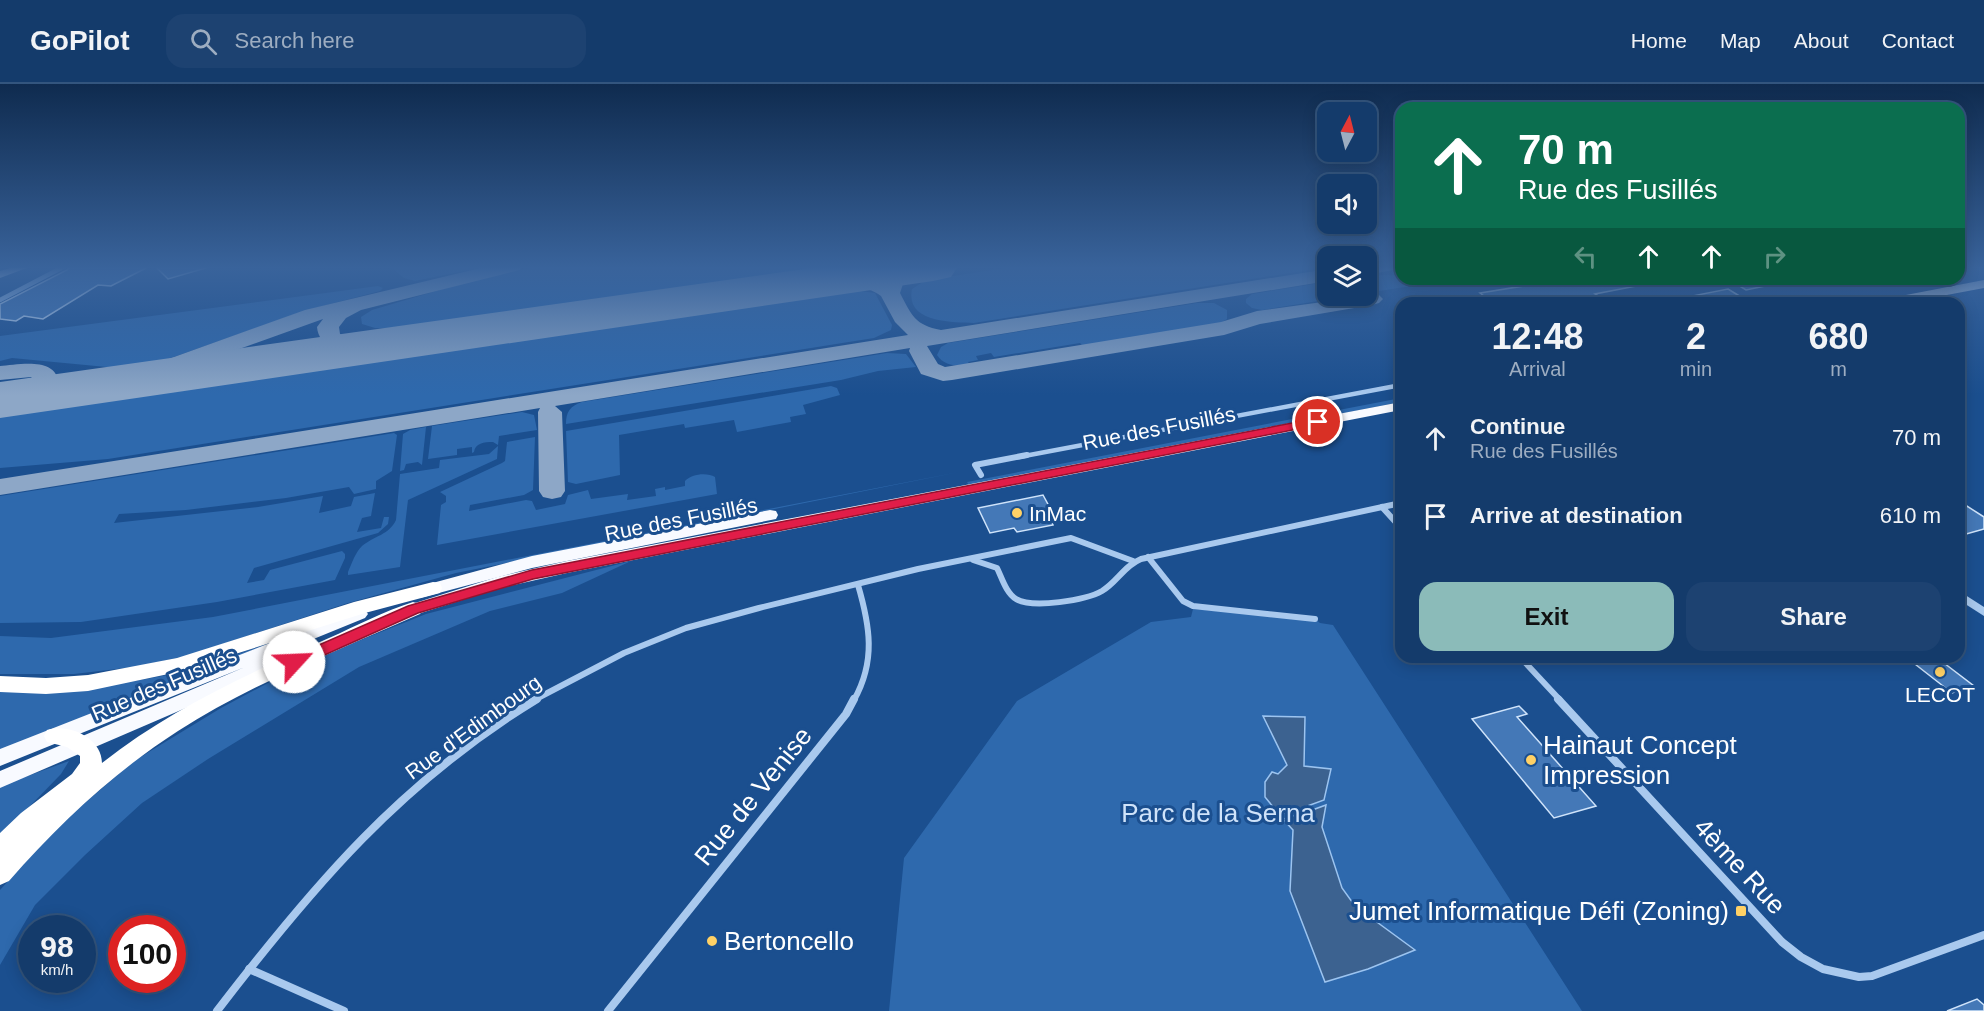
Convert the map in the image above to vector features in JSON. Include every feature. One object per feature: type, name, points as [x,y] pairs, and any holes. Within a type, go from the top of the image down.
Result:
[{"type":"highway","name":"Rue des Fusillés","points":[[0,758],[351,616],[433,588],[567,554],[978,470],[1395,395]]},
{"type":"highway","name":"Rue des Fusillés","points":[[0,780],[317,644],[413,609],[497,583],[567,567],[1395,406]]},
{"type":"highway","points":[[0,684],[46,686],[88,683],[155,670],[228,651],[361,607],[433,588]]},
{"type":"highway","points":[[0,874],[18,853],[82,792],[157,736],[197,710],[279,669],[413,609]]},
{"type":"highway","points":[[0,848],[29,820],[87,772],[93,759],[83,744],[70,738],[55,736]]},
{"type":"street","points":[[978,470],[1395,387]]},
{"type":"street","points":[[969,559],[996,568],[1014,598],[1026,604],[1047,604],[1102,591],[1133,561],[1395,504]]},
{"type":"street","points":[[1382,507],[1395,521]]},
{"type":"street","name":"Rue d'Edimbourg","points":[[217,1011],[249,969],[356,844],[385,815],[468,745],[530,702],[593,667],[662,637],[759,606],[1071,538],[1087,540],[1110,555],[1133,561]]},
{"type":"street","points":[[1148,557],[1183,601],[1193,606],[1315,619]]},
{"type":"street","name":"Rue de Venise","points":[[608,1011],[846,714],[865,676],[871,646],[870,622],[858,585]]},
{"type":"street","points":[[1965,599],[1984,612]]},
{"type":"street","name":"4ème Rue","points":[[1526,663],[1782,942],[1798,956],[1818,967],[1857,979],[1872,976],[1984,935]]},
{"type":"street","points":[[249,969],[344,1011]]},
{"type":"green space","points":[[202,309],[311,309],[168,359],[131,368],[12,358],[0,361],[0,336]]},
{"type":"green space","points":[[538,309],[397,329],[375,328],[362,324],[361,317],[372,310]]},
{"type":"green space","points":[[724,309],[884,309],[892,325],[891,330],[874,338],[108,459],[0,468],[0,417]]},
{"type":"green space","points":[[916,309],[1061,309],[974,323],[932,318]]},
{"type":"green space","points":[[1158,309],[1227,310],[1227,319],[1219,324],[1083,346],[1080,343],[994,357],[991,353],[976,356],[978,360],[968,362],[970,365],[965,366],[947,364],[937,355],[941,347],[948,343]]},
{"type":"green space","points":[[887,353],[906,354],[916,367],[878,371],[841,380],[566,424],[570,410],[574,405],[582,402]]},
{"type":"green space","points":[[831,386],[837,388],[840,395],[803,405],[806,414],[790,417],[791,422],[737,432],[734,420],[685,428],[684,424],[619,435],[620,475],[576,484],[568,482],[566,431]]},
{"type":"green space","points":[[1395,399],[1395,403],[969,485],[967,482]]},
{"type":"green space","points":[[522,412],[534,415],[537,430],[499,436],[498,445],[486,442],[476,447],[472,453],[472,447],[457,449],[457,455],[428,459],[432,426]]},
{"type":"green space","points":[[426,427],[422,465],[418,462],[406,464],[404,470],[400,471],[403,434]]},
{"type":"green space","points":[[394,433],[397,435],[392,471],[376,481],[376,489],[354,494],[349,487],[286,498],[186,510],[119,514],[114,523],[258,507],[323,496],[319,513],[351,506],[354,497],[375,493],[371,516],[362,518],[357,532],[381,528],[384,517],[389,517],[388,524],[378,533],[254,568],[247,583],[264,580],[270,570],[342,551],[345,558],[335,580],[217,602],[81,622],[0,623],[0,496]]},
{"type":"green space","points":[[535,437],[533,490],[524,495],[470,505],[469,511],[526,500],[532,501],[536,510],[565,504],[568,495],[588,490],[591,499],[628,494],[627,500],[656,496],[655,489],[665,487],[665,490],[685,486],[685,481],[699,475],[715,477],[717,494],[437,545],[441,505],[446,502],[446,496],[440,492],[505,461],[507,442]]},
{"type":"green space","points":[[498,446],[497,459],[408,500],[400,567],[348,575],[352,562],[362,546],[389,529],[396,520],[400,474],[439,468],[440,460],[489,454]]},
{"type":"green space","points":[[959,472],[456,573],[348,603],[186,656],[134,667],[74,674],[0,674],[0,636],[51,638],[213,617]]},
{"type":"green space","points":[[631,561],[562,593],[490,611],[359,667],[208,759],[142,803],[85,855],[35,905],[29,915],[18,915],[18,934],[0,965],[0,890],[59,825],[134,761],[221,708],[311,660],[426,614]]},
{"type":"green space","name":"Parc de la Serna","points":[[1193,609],[1315,619],[1320,623],[1333,625],[1582,1011],[889,1011],[904,858],[1017,701],[1151,622],[1191,617]]},
{"type":"green space","points":[[273,642],[0,750],[0,691],[135,681],[189,671]]},
{"type":"green space","points":[[69,761],[61,774],[0,837],[0,786]]},
{"type":"shaded area","points":[[1263,716],[1305,717],[1304,766],[1331,769],[1324,800],[1302,808],[1304,813],[1326,805],[1322,827],[1342,888],[1355,906],[1415,950],[1368,969],[1325,982],[1290,891],[1293,830],[1283,819],[1302,813],[1299,809],[1279,814],[1265,797],[1265,782],[1272,772],[1278,774],[1287,765]]},
{"type":"building","points":[[0,309],[59,309],[43,319],[24,316],[16,321],[0,319]]},
{"type":"building","name":"InMac","points":[[1043,495],[1056,519],[1051,520],[1053,525],[1017,532],[1014,528],[990,533],[978,508]]},
{"type":"building","points":[[1965,505],[1984,517],[1984,529],[1965,534]]},
{"type":"building","name":"LECOT","points":[[1914,663],[1944,663],[1974,686],[1952,693]]},
{"type":"building","name":"Hainaut Concept Impression","points":[[1519,706],[1527,714],[1517,717],[1596,806],[1554,818],[1472,719]]},
{"type":"building","points":[[1977,999],[1984,1005],[1984,1011],[1947,1011]]},
{"type":"taxiway","points":[[0,373],[35,370],[46,377],[46,386],[51,390],[67,390],[128,381],[313,315],[336,309]]},
{"type":"taxiway","points":[[346,309],[338,313],[328,327],[329,337],[337,342],[353,346],[399,343]]},
{"type":"taxiway","points":[[898,309],[902,318],[912,328],[927,335],[938,336]]},
{"type":"taxiway","points":[[0,487],[1113,309]]},
{"type":"taxiway","points":[[920,351],[929,369],[943,374],[1224,328],[1257,318],[1310,309]]},
{"type":"taxiway","points":[[0,409],[46,394]]},
{"type":"taxiway","points":[[550,412],[552,491]]},
{"type":"runway","points":[[0,400],[632,309]]},
{"type":"place","name":"InMac","points":[[1017,513]]},
{"type":"place","name":"LECOT","points":[[1940,672]]},
{"type":"place","name":"Hainaut Concept Impression","points":[[1531,760]]},
{"type":"place","name":"Jumet Informatique Défi (Zoning)","points":[[1741,911]]},
{"type":"place","name":"Bertoncello","points":[[712,941]]},
{"type":"route","points":[[294,662],[413,609],[532,574],[1318,422]]}]
